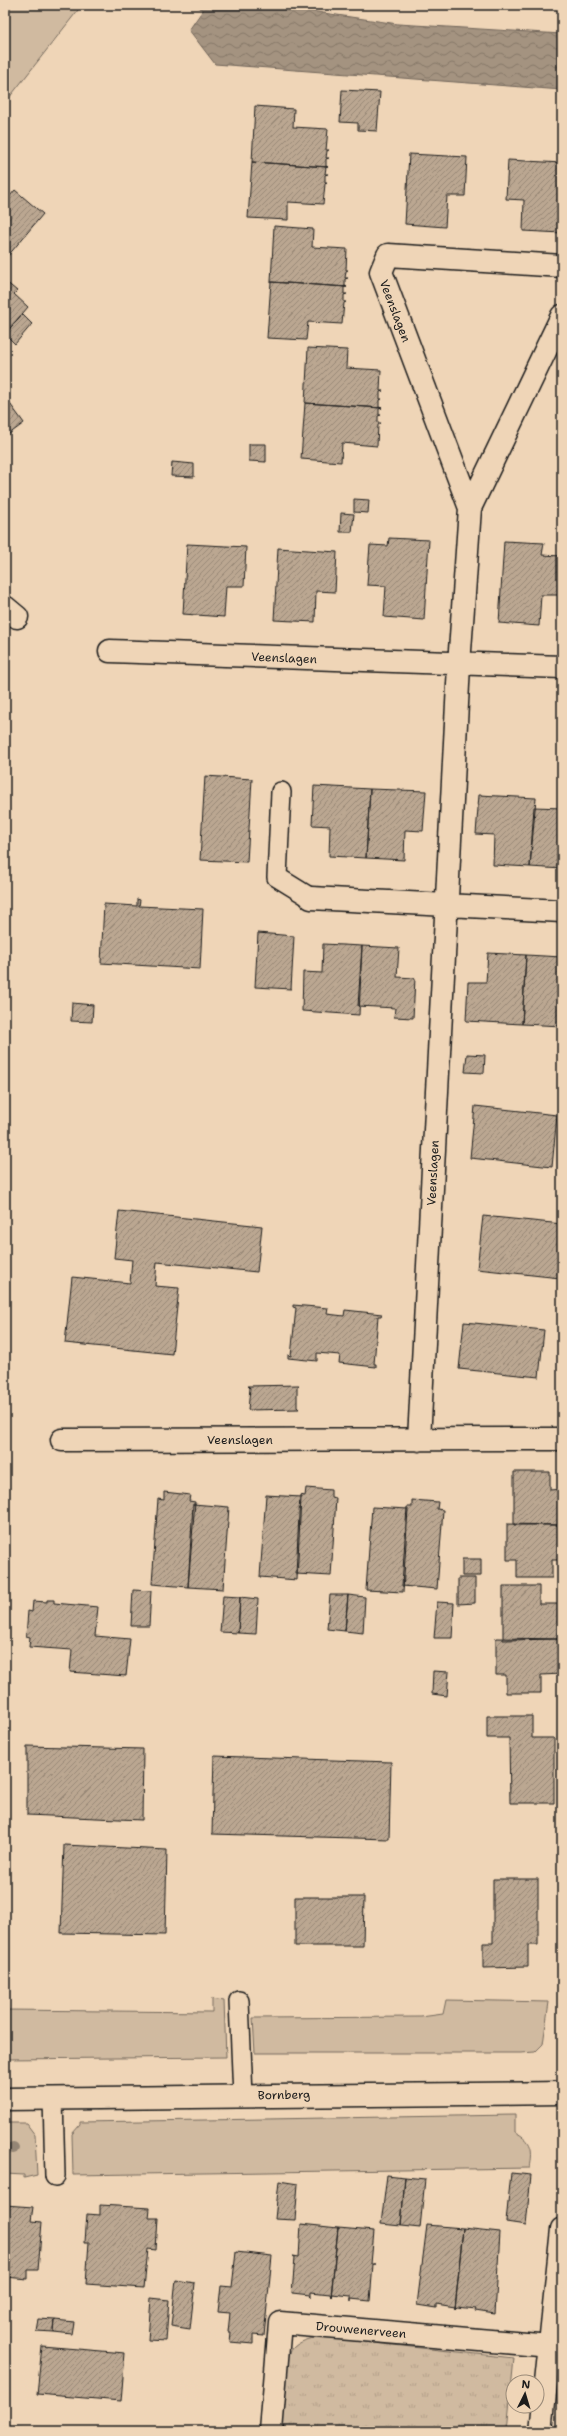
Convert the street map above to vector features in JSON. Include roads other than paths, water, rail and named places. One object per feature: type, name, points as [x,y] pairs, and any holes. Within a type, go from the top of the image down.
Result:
[{"type":"street","name":"Veenslagen","points":[[470,508],[380,272],[388,255],[562,266]]},
{"type":"street","name":"Veenslagen","points":[[418,1440],[448,905],[459,665],[470,508],[562,316]]},
{"type":"street","name":"Veenslagen","points":[[110,651],[459,665],[562,667]]},
{"type":"street","points":[[311,898],[562,911]]},
{"type":"street","name":"Veenslagen","points":[[62,1440],[562,1439]]},
{"type":"street","name":"Bornberg","points":[[5,2099],[562,2093]]},
{"type":"street","points":[[541,2431],[562,2229]]},
{"type":"street","name":"Drouwenerveen","points":[[271,2431],[280,2323],[550,2346]]},
{"type":"lane","points":[[281,792],[277,877],[311,898]]},
{"type":"lane","points":[[239,2001],[242,2096]]},
{"type":"lane","points":[[53,2098],[55,2176]]},
{"type":"water","points":[[196,5],[269,5],[398,24],[562,34],[562,90],[215,64],[189,30],[203,10]]}]
